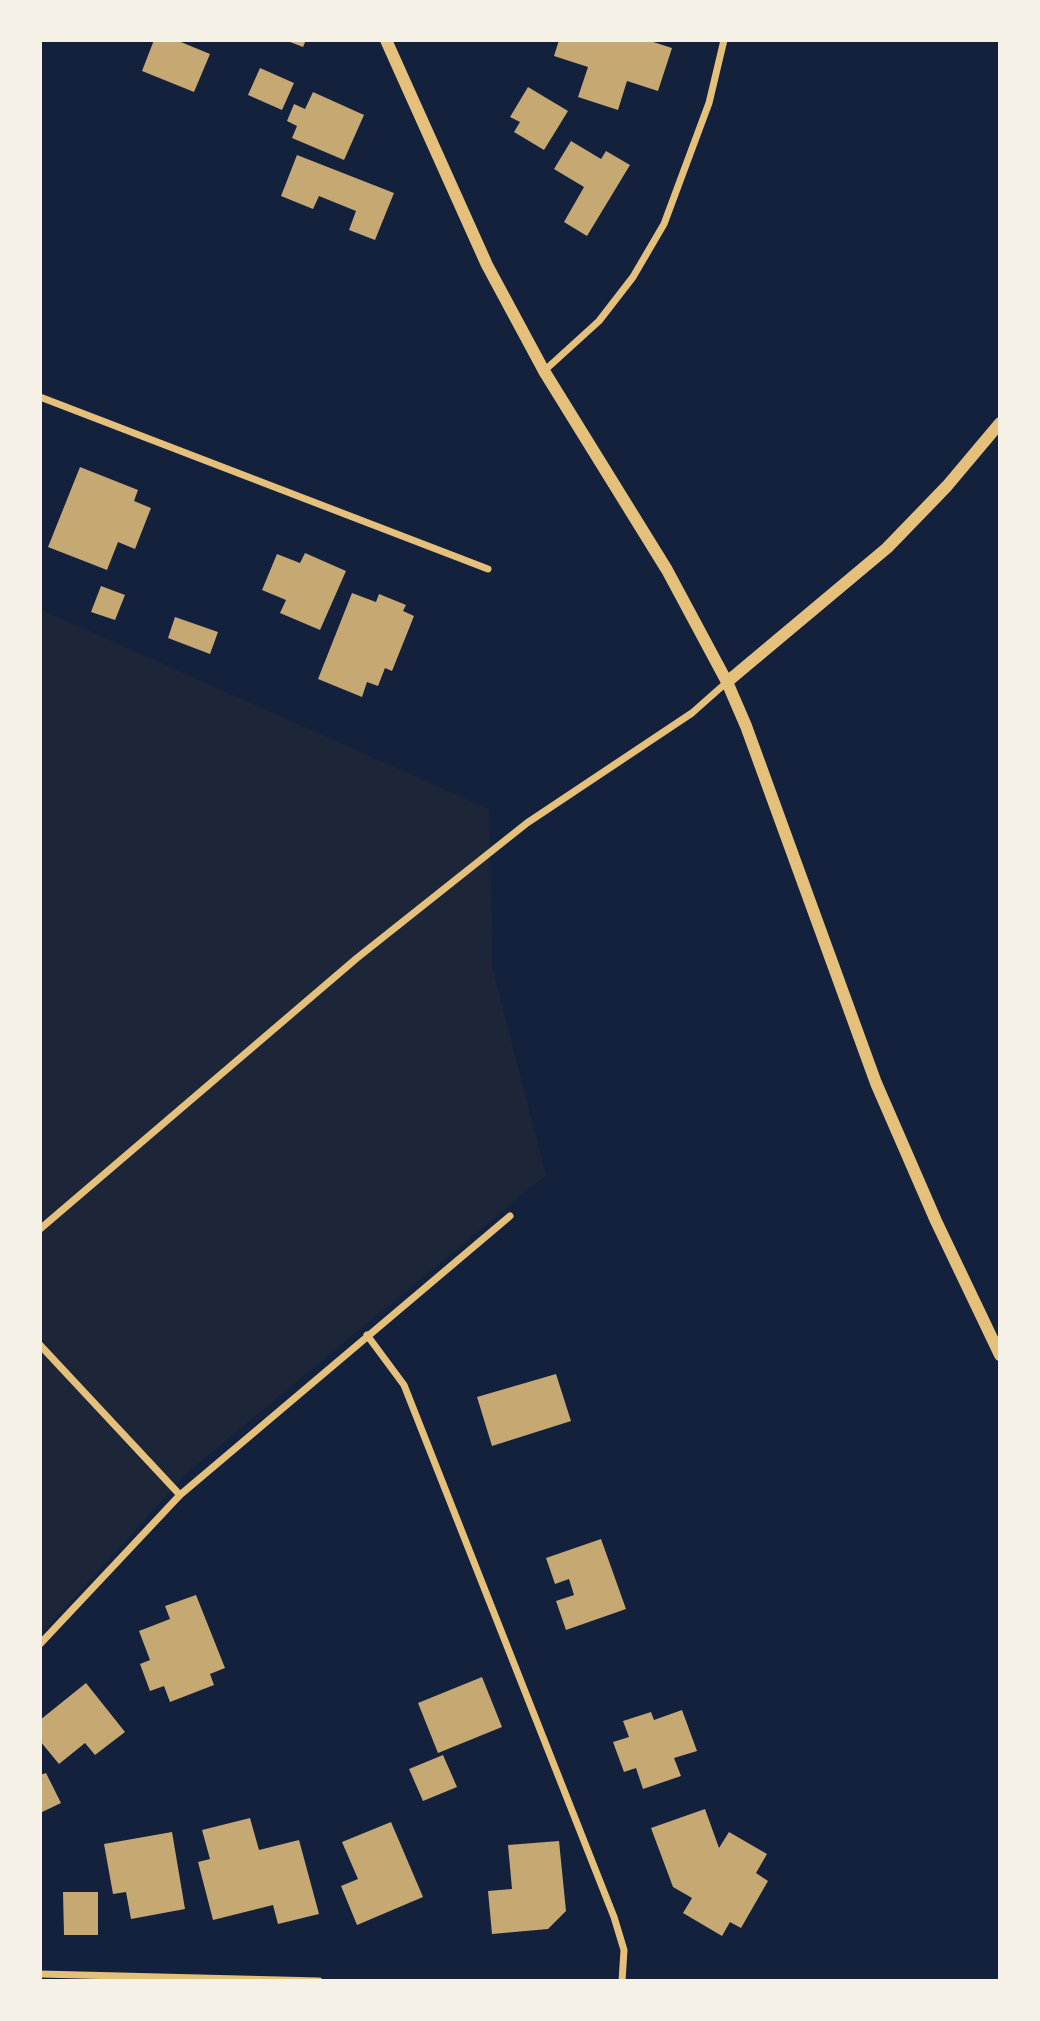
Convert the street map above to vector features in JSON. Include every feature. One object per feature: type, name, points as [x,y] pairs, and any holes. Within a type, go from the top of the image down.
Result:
[{"type":"street","points":[[386,40],[487,265],[544,370],[667,570],[727,682],[755,750],[876,1083],[936,1221],[1000,1355]]},
{"type":"street","points":[[544,370],[599,321],[633,277],[664,224],[709,103],[724,40]]},
{"type":"street","points":[[40,397],[488,569]]},
{"type":"street","points":[[40,1229],[368,949],[527,823],[692,713],[887,548],[947,486],[1000,423]]},
{"type":"street","points":[[40,1644],[180,1495],[510,1216]]},
{"type":"street","points":[[367,1335],[404,1385],[614,1917],[624,1950],[622,1981]]},
{"type":"street","points":[[40,1345],[180,1495]]},
{"type":"street","points":[[40,1974],[319,1981]]},
{"type":"shaded area","points":[[40,609],[489,809],[493,970],[546,1175],[187,1473],[40,1635]]},
{"type":"building","points":[[154,40],[176,40],[210,54],[194,92],[142,71]]},
{"type":"building","points":[[285,40],[306,40],[303,47]]},
{"type":"building","points":[[559,40],[647,40],[672,48],[658,91],[627,81],[618,110],[578,97],[588,67],[554,56]]},
{"type":"building","points":[[260,68],[294,83],[282,110],[248,95]]},
{"type":"building","points":[[528,87],[568,111],[544,150],[514,132],[520,122],[510,117]]},
{"type":"building","points":[[313,92],[364,115],[344,160],[292,138],[297,126],[287,121],[294,104],[305,109]]},
{"type":"building","points":[[571,141],[601,159],[606,151],[630,165],[587,236],[564,222],[584,187],[554,169]]},
{"type":"building","points":[[297,155],[394,193],[375,240],[349,230],[356,211],[319,196],[313,209],[281,196]]},
{"type":"building","points":[[80,467],[138,490],[134,501],[151,508],[135,549],[118,542],[107,570],[48,547]]},
{"type":"building","points":[[305,553],[346,571],[320,630],[280,613],[286,600],[262,590],[277,554],[300,563]]},
{"type":"building","points":[[101,586],[125,595],[115,620],[91,612]]},
{"type":"building","points":[[352,593],[376,602],[379,594],[406,605],[403,611],[414,616],[392,671],[385,668],[378,686],[367,682],[362,697],[318,679]]},
{"type":"building","points":[[175,617],[218,632],[210,654],[168,638]]},
{"type":"building","points":[[556,1374],[571,1421],[492,1446],[477,1397]]},
{"type":"building","points":[[601,1539],[626,1609],[566,1630],[556,1601],[574,1595],[569,1579],[555,1584],[546,1558]]},
{"type":"building","points":[[196,1595],[225,1668],[210,1674],[214,1685],[170,1702],[164,1686],[150,1691],[140,1664],[150,1660],[139,1631],[170,1619],[165,1606]]},
{"type":"building","points":[[482,1677],[502,1727],[438,1753],[418,1703]]},
{"type":"building","points":[[86,1683],[125,1732],[95,1755],[85,1743],[59,1764],[40,1741],[40,1720]]},
{"type":"building","points":[[682,1710],[697,1751],[674,1758],[681,1776],[643,1789],[636,1768],[624,1772],[613,1742],[629,1737],[623,1721],[651,1712],[654,1720]]},
{"type":"building","points":[[443,1755],[457,1787],[423,1801],[409,1769]]},
{"type":"building","points":[[46,1773],[61,1803],[40,1813],[40,1775]]},
{"type":"building","points":[[705,1809],[719,1848],[729,1832],[767,1854],[756,1873],[768,1881],[741,1928],[730,1922],[722,1936],[683,1913],[692,1898],[673,1887],[651,1828]]},
{"type":"building","points":[[250,1818],[259,1850],[299,1840],[319,1914],[278,1924],[273,1905],[213,1920],[198,1862],[210,1859],[202,1830]]},
{"type":"building","points":[[391,1822],[423,1897],[357,1925],[341,1886],[358,1879],[342,1842]]},
{"type":"building","points":[[172,1832],[185,1909],[131,1919],[126,1892],[113,1894],[104,1844]]},
{"type":"building","points":[[559,1841],[566,1911],[548,1929],[492,1934],[488,1891],[512,1889],[508,1845]]},
{"type":"building","points":[[63,1892],[98,1892],[98,1935],[64,1935]]}]
